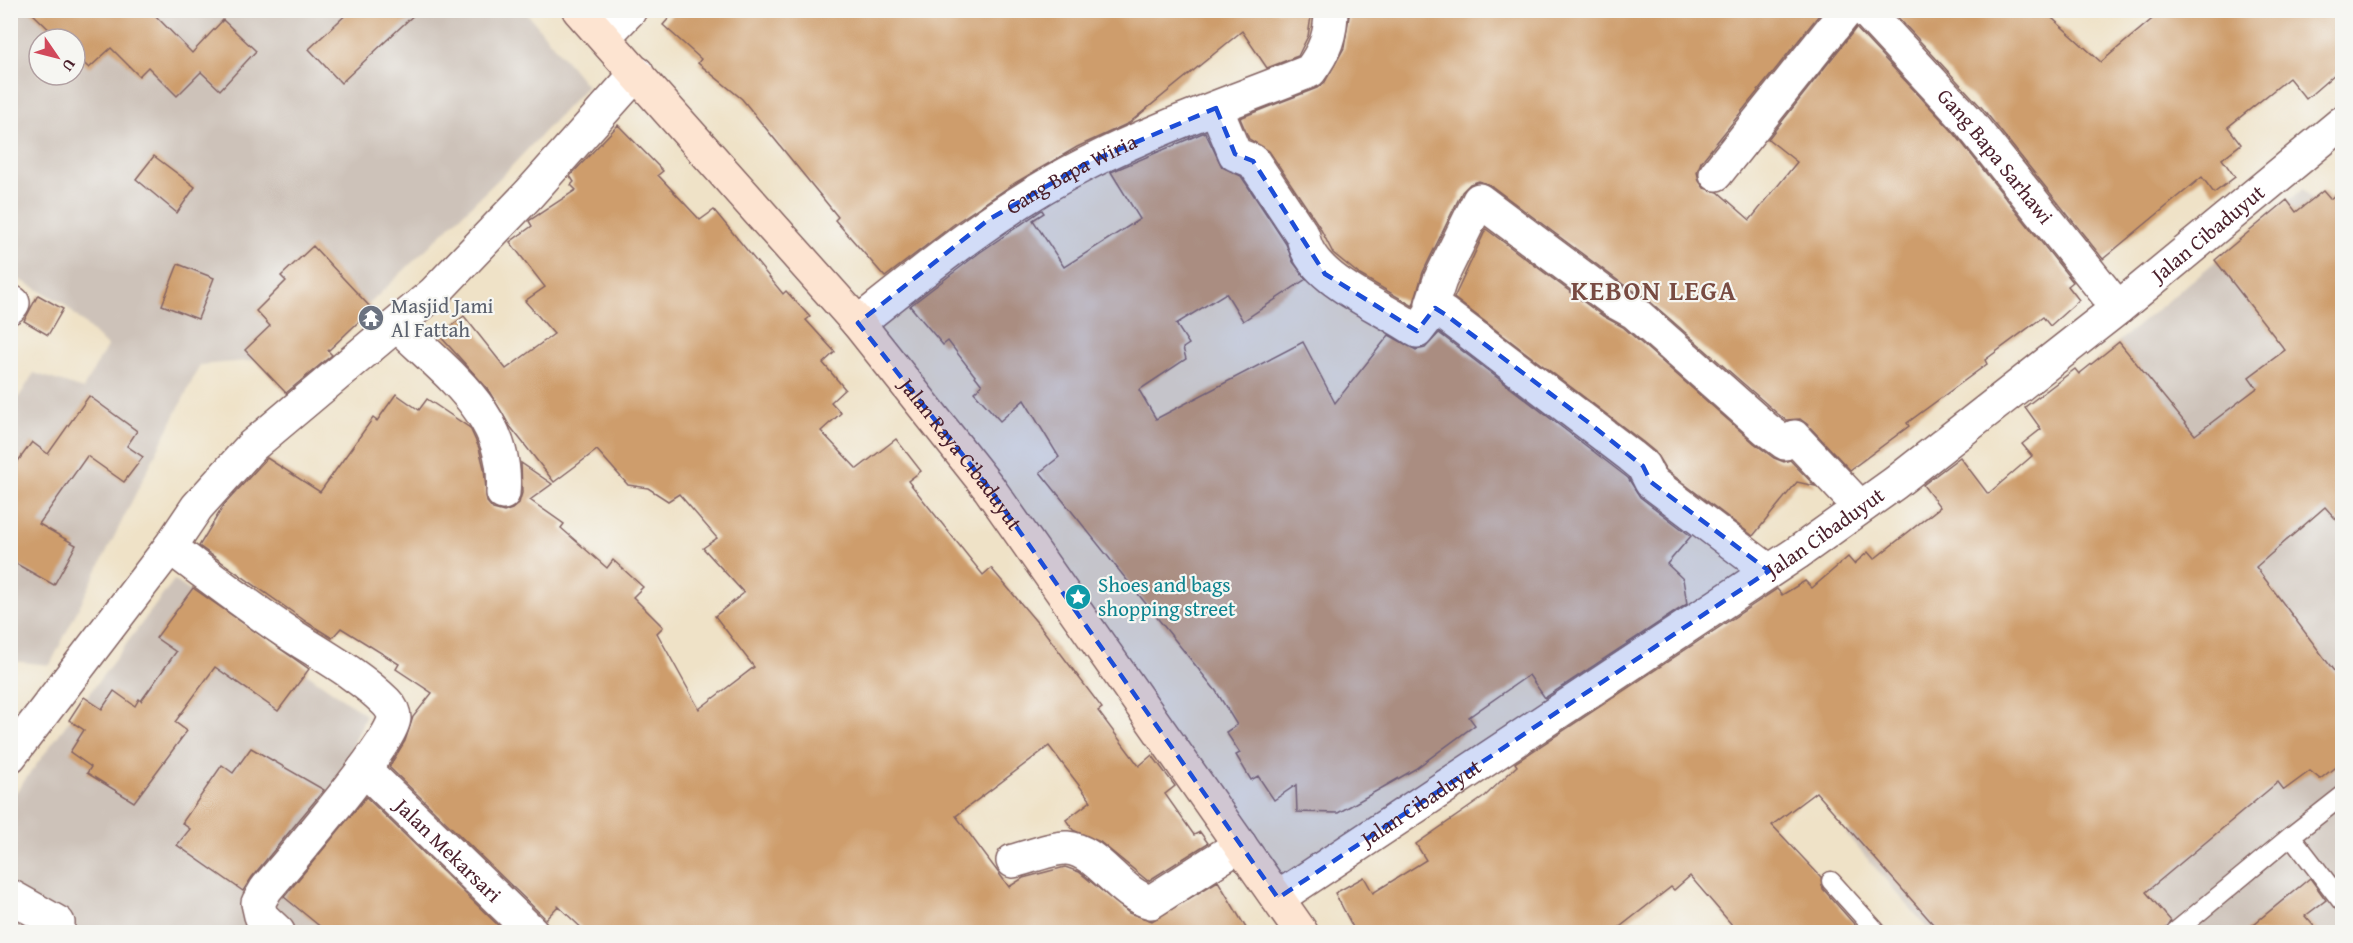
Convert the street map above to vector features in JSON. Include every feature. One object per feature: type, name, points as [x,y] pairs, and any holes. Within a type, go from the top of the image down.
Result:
[{"type":"main road","name":"Jalan Raya Cibaduyut","points":[[579,10],[858,323],[989,488],[1278,898],[1300,933]]},
{"type":"street","points":[[604,38],[630,10]]},
{"type":"street","name":"Gang Bapa Wiria","points":[[858,323],[988,220],[1085,164],[1310,70],[1322,55],[1329,39],[1331,10]]},
{"type":"street","points":[[1716,174],[1847,10]]},
{"type":"street","name":"Gang Bapa Sarhawi","points":[[1865,10],[1968,121],[2118,308]]},
{"type":"street","points":[[10,756],[170,547],[197,507],[252,446],[434,294],[529,194],[636,74]]},
{"type":"street","points":[[1216,108],[1235,154],[1252,161],[1303,236],[1305,249],[1325,274],[1417,331],[1435,308]]},
{"type":"street","name":"Jalan Cibaduyut","points":[[1278,898],[1769,572],[1860,507],[2118,308],[2343,123]]},
{"type":"street","points":[[1769,572],[1659,489],[1651,482],[1643,466],[1588,422],[1435,308],[1432,304],[1440,280],[1479,200],[1614,301],[1634,312],[1766,429],[1785,443],[1794,437],[1860,507]]},
{"type":"street","points":[[397,325],[477,403],[495,431],[505,471],[503,494]]},
{"type":"street","points":[[170,547],[386,702],[393,711],[394,720],[391,729],[364,769],[258,903],[261,916],[278,933]]},
{"type":"street","name":"Jalan Mekarsari","points":[[364,769],[532,933]]},
{"type":"street","points":[[1013,861],[1065,848],[1083,853],[1136,898],[1151,902],[1240,845]]},
{"type":"street","points":[[10,896],[58,923]]},
{"type":"lane","points":[[2175,933],[2291,836],[2343,796]]},
{"type":"lane","points":[[2291,836],[2343,902]]},
{"type":"lane","points":[[1831,881],[1877,933]]},
{"type":"highlighted area","points":[[1216,108],[1235,154],[1253,161],[1325,274],[1417,331],[1435,308],[1446,315],[1588,422],[1643,466],[1651,482],[1769,571],[1278,898],[989,488],[858,323],[988,220],[1085,164]]},
{"type":"shaded area","points":[[11,11],[525,11],[587,86],[507,171],[367,306],[270,359],[200,365],[50,665],[11,661],[10,411],[34,373],[83,389],[107,346],[63,303],[11,275]]},
{"type":"shaded area","points":[[2303,189],[2342,236],[2342,932],[1931,932],[1846,834],[2198,452],[2108,350]]},
{"type":"shaded area","points":[[174,580],[366,715],[337,782],[510,932],[11,932],[10,800]]},
{"type":"building","points":[[29,10],[150,10],[192,53],[223,20],[256,51],[220,90],[201,72],[177,96],[148,67],[139,76],[111,48],[89,68],[87,66],[87,27],[47,27]]},
{"type":"building","points":[[351,10],[419,10],[341,83],[309,49]]},
{"type":"building","points":[[676,10],[1312,10],[1308,36],[1298,56],[1267,68],[1242,31],[1129,123],[1077,147],[1015,183],[957,222],[885,277],[835,220],[838,217],[742,99],[698,63],[701,59],[663,25]]},
{"type":"building","points":[[1350,10],[1823,10],[1701,162],[1697,172],[1704,188],[1718,192],[1750,220],[1797,162],[1768,139],[1856,28],[1954,133],[2073,282],[2068,286],[2079,300],[2050,326],[2043,317],[1985,360],[1987,364],[1907,423],[1909,426],[1850,470],[1807,424],[1800,419],[1786,420],[1778,414],[1646,298],[1624,285],[1490,185],[1479,181],[1470,184],[1462,192],[1423,272],[1413,306],[1360,275],[1333,253],[1319,226],[1269,151],[1249,139],[1240,118],[1317,88],[1325,82],[1344,48]]},
{"type":"building","points":[[1891,10],[2043,10],[2101,62],[2163,10],[2343,10],[2343,67],[2306,99],[2289,78],[2228,127],[2241,144],[2222,159],[2235,177],[2214,193],[2202,177],[2103,259],[1983,109]]},
{"type":"building","points":[[618,125],[663,171],[658,175],[700,220],[714,210],[783,294],[786,291],[810,317],[806,320],[835,352],[823,363],[845,389],[831,402],[841,413],[821,431],[857,469],[896,439],[921,471],[908,481],[983,575],[991,568],[1040,626],[1102,708],[1098,711],[1139,766],[1152,755],[1175,786],[1165,794],[1194,835],[1200,832],[1208,843],[1148,881],[1100,842],[1073,830],[1066,820],[1091,801],[1049,746],[956,816],[1009,887],[1023,878],[1065,867],[1079,872],[1129,913],[1152,921],[1218,881],[1249,933],[587,933],[558,906],[546,919],[389,767],[405,741],[413,717],[432,693],[396,669],[399,664],[341,628],[332,638],[308,623],[199,546],[224,505],[267,458],[320,492],[373,418],[377,421],[396,394],[419,410],[427,399],[470,428],[479,448],[484,468],[487,502],[493,509],[504,512],[519,503],[522,493],[521,463],[552,484],[530,500],[564,524],[561,528],[607,568],[613,560],[643,587],[633,597],[663,627],[657,633],[699,709],[754,667],[715,616],[744,593],[703,548],[717,538],[679,494],[668,501],[648,488],[628,485],[597,450],[554,482],[509,425],[487,388],[439,335],[464,316],[506,369],[554,334],[525,301],[545,287],[510,242],[532,226],[530,220],[576,190],[571,185],[574,182],[570,176]]},
{"type":"building","points":[[1205,132],[1222,167],[1241,176],[1286,244],[1293,262],[1306,279],[1243,321],[1226,293],[1176,324],[1189,344],[1183,348],[1186,359],[1139,390],[1156,419],[1303,342],[1335,403],[1389,335],[1416,350],[1425,348],[1439,333],[1628,478],[1640,497],[1691,536],[1667,564],[1683,579],[1687,604],[1545,698],[1529,675],[1469,717],[1475,725],[1415,769],[1338,813],[1297,812],[1296,785],[1274,800],[1258,776],[1251,780],[1236,755],[1240,753],[1226,732],[1237,725],[1216,691],[1040,472],[1059,457],[1024,400],[1000,421],[974,392],[982,385],[948,341],[943,345],[910,306],[979,253],[1042,210],[1044,213],[1033,220],[1064,267],[1140,219],[1111,172]]},
{"type":"building","points":[[154,156],[195,187],[177,213],[136,179]]},
{"type":"building","points":[[2343,189],[2343,527],[2325,507],[2256,567],[2343,683],[2343,761],[2320,779],[2310,771],[2284,790],[2278,782],[2146,892],[2171,921],[2164,933],[1941,933],[1816,792],[1772,825],[1821,877],[1823,889],[1862,933],[1739,933],[1690,876],[1674,890],[1671,887],[1612,933],[1356,933],[1335,893],[1364,877],[1373,893],[1426,860],[1416,844],[1484,797],[1517,766],[1515,763],[1777,589],[1782,595],[1805,581],[1812,588],[1848,557],[1854,564],[1868,552],[1874,559],[1940,507],[1923,485],[1960,457],[1988,494],[2032,456],[2022,444],[2041,429],[2025,407],[2075,369],[2079,374],[2119,342],[2195,435],[2257,388],[2249,377],[2285,350],[2215,260],[2287,200],[2296,212],[2323,191],[2330,199]]},
{"type":"building","points":[[1486,229],[1603,316],[1623,327],[1754,443],[1774,458],[1784,462],[1790,460],[1815,486],[1797,482],[1753,536],[1666,470],[1655,452],[1643,442],[1454,298]]},
{"type":"building","points":[[313,246],[372,309],[328,351],[332,355],[286,393],[245,350],[270,326],[256,311],[286,281],[281,276]]},
{"type":"building","points":[[178,264],[214,278],[198,319],[162,305]]},
{"type":"building","points":[[38,295],[63,309],[48,335],[24,321]]},
{"type":"building","points":[[89,396],[137,431],[127,446],[143,457],[124,482],[87,456],[39,524],[76,545],[54,585],[13,562],[10,565],[10,472],[32,442],[48,454]]},
{"type":"building","points":[[193,588],[309,669],[278,711],[215,667],[175,722],[187,731],[134,802],[87,773],[91,767],[70,752],[84,730],[69,720],[84,697],[102,709],[114,691],[135,706],[139,699],[141,701],[176,652],[156,638]]},
{"type":"building","points":[[251,748],[324,790],[243,891],[177,845],[190,829],[182,823],[222,765],[233,773]]},
{"type":"building","points":[[366,797],[506,933],[328,933],[284,897]]},
{"type":"building","points":[[2310,878],[2326,900],[2305,916],[2320,933],[2243,933]]},
{"type":"place","name":"Masjid Jami Al Fattah","points":[[371,318]]},
{"type":"place","name":"Shoes and bags shopping street","points":[[1078,597]]},
{"type":"district","name":"KEBON LEGA","points":[[1654,291]]}]
